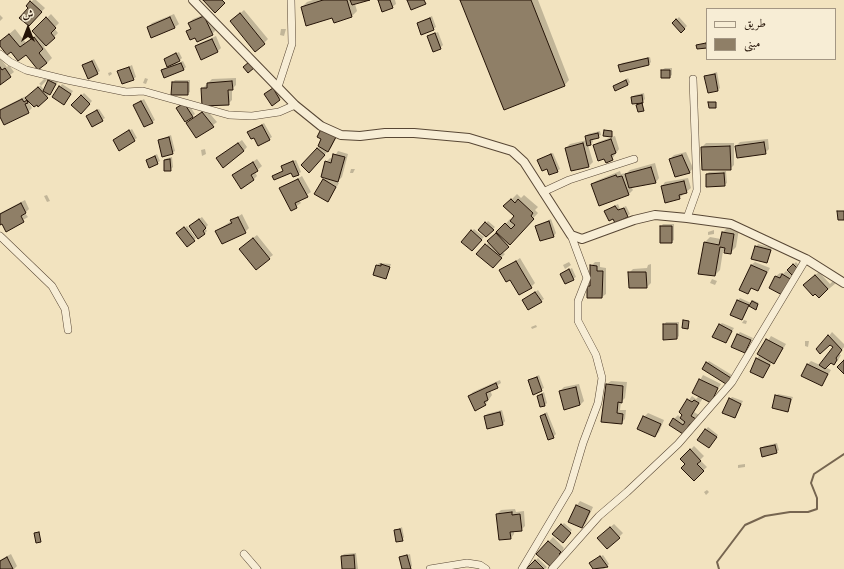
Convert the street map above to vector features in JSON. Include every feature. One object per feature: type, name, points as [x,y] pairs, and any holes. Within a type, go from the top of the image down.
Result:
[{"type":"street","points":[[193,0],[295,105],[321,126],[341,135],[360,136],[385,133],[414,133],[469,138],[512,151],[524,162],[571,235],[587,278],[578,301],[578,320],[596,355],[602,378],[598,403],[583,443],[569,490],[522,569]]},
{"type":"street","points":[[278,86],[292,44],[291,0]]},
{"type":"street","points":[[0,54],[10,62],[26,70],[126,92],[143,91],[229,115],[252,116],[279,112],[295,105]]},
{"type":"street","points":[[687,218],[697,190],[693,79]]},
{"type":"street","points":[[543,192],[569,180],[634,159]]},
{"type":"street","points":[[571,235],[582,239],[634,220],[655,215],[731,224],[806,259],[844,283]]},
{"type":"street","points":[[0,236],[52,286],[65,309],[68,330]]},
{"type":"street","points":[[552,569],[599,516],[678,444],[732,382],[806,259]]},
{"type":"street","points":[[244,554],[257,569]]},
{"type":"street","points":[[430,569],[467,563],[480,565],[486,569]]},
{"type":"building","points":[[203,0],[222,0],[225,3],[215,13]]},
{"type":"building","points":[[323,0],[347,0],[352,17],[334,23],[332,18],[306,26],[301,7]]},
{"type":"building","points":[[350,0],[370,0],[352,5]]},
{"type":"building","points":[[378,0],[390,0],[393,8],[382,12]]},
{"type":"building","points":[[407,0],[424,0],[426,4],[411,10]]},
{"type":"building","points":[[460,0],[531,0],[565,86],[504,110]]},
{"type":"building","points":[[30,1],[42,12],[29,26],[19,18],[28,8],[26,6]]},
{"type":"building","points":[[240,13],[265,44],[255,52],[230,21]]},
{"type":"building","points":[[204,16],[213,35],[197,42],[195,38],[190,40],[186,31],[191,29],[188,23]]},
{"type":"building","points":[[46,17],[56,28],[51,33],[55,38],[46,46],[32,31]]},
{"type":"building","points":[[170,17],[175,28],[151,38],[147,27]]},
{"type":"building","points":[[430,18],[434,30],[421,35],[417,23]]},
{"type":"building","points":[[676,19],[685,29],[681,33],[672,23]]},
{"type":"building","points":[[435,33],[441,49],[433,52],[427,36]]},
{"type":"building","points":[[9,34],[20,47],[34,37],[43,49],[39,53],[47,63],[38,70],[26,55],[18,61],[11,52],[7,55],[0,46],[0,41]]},
{"type":"building","points":[[212,39],[218,52],[201,60],[195,46]]},
{"type":"building","points":[[706,43],[706,48],[697,49],[696,45]]},
{"type":"building","points":[[176,53],[180,61],[167,67],[164,59]]},
{"type":"building","points":[[648,58],[649,65],[620,72],[618,65]]},
{"type":"building","points":[[92,61],[98,74],[88,79],[82,65]]},
{"type":"building","points":[[249,62],[254,68],[248,73],[243,67]]},
{"type":"building","points":[[181,63],[184,70],[164,78],[161,70]]},
{"type":"building","points":[[0,67],[2,70],[5,68],[11,77],[0,85]]},
{"type":"building","points":[[129,67],[134,80],[122,84],[117,71]]},
{"type":"building","points":[[661,70],[670,70],[670,78],[661,78]]},
{"type":"building","points":[[715,74],[718,91],[708,93],[704,76]]},
{"type":"building","points":[[48,80],[56,84],[50,95],[43,91]]},
{"type":"building","points":[[626,80],[628,85],[615,91],[613,86]]},
{"type":"building","points":[[232,81],[233,90],[228,90],[229,105],[202,106],[201,88],[207,88],[207,83]]},
{"type":"building","points":[[172,82],[188,82],[188,95],[171,95]]},
{"type":"building","points":[[59,86],[71,94],[64,105],[52,97]]},
{"type":"building","points":[[38,87],[48,98],[38,107],[37,105],[34,107],[25,98]]},
{"type":"building","points":[[273,88],[280,100],[272,106],[264,94]]},
{"type":"building","points":[[81,95],[90,104],[81,114],[71,105]]},
{"type":"building","points":[[642,95],[643,103],[632,104],[631,97]]},
{"type":"building","points":[[22,99],[24,102],[27,100],[28,103],[25,104],[29,113],[4,125],[0,117],[0,110]]},
{"type":"building","points":[[141,101],[153,123],[144,127],[133,105]]},
{"type":"building","points":[[708,102],[716,102],[716,108],[709,108]]},
{"type":"building","points":[[184,103],[193,117],[185,122],[176,108]]},
{"type":"building","points":[[642,103],[644,111],[638,112],[636,105]]},
{"type":"building","points":[[97,110],[103,121],[92,127],[86,116]]},
{"type":"building","points":[[202,112],[214,127],[196,138],[186,123]]},
{"type":"building","points":[[262,125],[270,140],[258,146],[254,138],[251,139],[247,132]]},
{"type":"building","points":[[321,129],[336,137],[328,152],[318,146],[321,139],[317,137]]},
{"type":"building","points":[[129,130],[135,141],[119,151],[113,140]]},
{"type":"building","points":[[604,130],[612,131],[612,137],[603,136]]},
{"type":"building","points":[[598,133],[599,138],[590,140],[591,145],[587,146],[585,136]]},
{"type":"building","points":[[169,137],[173,154],[162,157],[158,140]]},
{"type":"building","points":[[611,139],[616,153],[611,155],[613,160],[606,163],[604,159],[598,161],[593,145]]},
{"type":"building","points":[[764,142],[766,154],[737,158],[735,146]]},
{"type":"building","points":[[238,143],[244,151],[223,168],[216,158]]},
{"type":"building","points":[[583,143],[589,167],[571,171],[565,148]]},
{"type":"building","points":[[730,146],[731,170],[702,170],[701,147]]},
{"type":"building","points":[[317,148],[325,155],[309,173],[301,165]]},
{"type":"building","points":[[333,154],[345,157],[338,182],[321,177],[325,161],[331,163]]},
{"type":"building","points":[[551,154],[558,172],[549,175],[547,169],[542,171],[537,160]]},
{"type":"building","points":[[682,155],[690,173],[675,177],[669,159]]},
{"type":"building","points":[[155,156],[158,164],[149,168],[146,160]]},
{"type":"building","points":[[170,159],[171,171],[164,171],[164,160]]},
{"type":"building","points":[[293,161],[299,175],[293,177],[291,173],[274,180],[272,176],[283,171],[281,166]]},
{"type":"building","points":[[253,162],[258,171],[251,175],[254,180],[241,189],[232,175]]},
{"type":"building","points":[[651,167],[656,183],[629,188],[625,174]]},
{"type":"building","points":[[724,173],[725,186],[706,187],[706,174]]},
{"type":"building","points":[[616,175],[617,177],[622,176],[629,195],[599,206],[591,184]]},
{"type":"building","points":[[298,179],[308,197],[295,203],[297,208],[291,211],[279,188]]},
{"type":"building","points":[[323,179],[336,187],[328,202],[314,194]]},
{"type":"building","points":[[684,181],[687,193],[679,195],[680,199],[665,203],[661,186]]},
{"type":"building","points":[[511,199],[515,203],[518,199],[533,213],[531,216],[534,219],[510,245],[496,232],[505,223],[511,229],[515,225],[510,221],[514,216],[503,206]]},
{"type":"building","points":[[21,203],[26,213],[21,216],[24,222],[6,232],[2,224],[0,225],[0,214]]},
{"type":"building","points":[[615,206],[618,210],[624,208],[628,217],[615,223],[613,219],[609,221],[604,211]]},
{"type":"building","points":[[837,211],[844,211],[844,220],[838,220]]},
{"type":"building","points":[[238,217],[246,233],[222,244],[215,231],[232,223],[230,220]]},
{"type":"building","points":[[199,219],[206,228],[203,231],[205,234],[198,239],[189,226]]},
{"type":"building","points":[[549,221],[554,237],[540,241],[535,226]]},
{"type":"building","points":[[485,222],[494,230],[486,237],[478,230]]},
{"type":"building","points":[[660,226],[672,226],[672,243],[660,243]]},
{"type":"building","points":[[184,227],[195,241],[187,247],[176,233]]},
{"type":"building","points":[[471,230],[482,240],[472,251],[461,242]]},
{"type":"building","points":[[722,232],[734,234],[731,254],[724,253],[725,248],[720,247],[715,276],[698,274],[704,242],[719,245]]},
{"type":"building","points":[[496,233],[509,247],[500,255],[487,241]]},
{"type":"building","points":[[253,238],[270,259],[256,270],[239,249]]},
{"type":"building","points":[[485,244],[502,258],[493,268],[476,254]]},
{"type":"building","points":[[755,246],[771,250],[767,263],[751,259]]},
{"type":"building","points":[[516,261],[532,288],[519,295],[510,280],[506,282],[499,270]]},
{"type":"building","points":[[381,264],[390,267],[386,279],[373,275],[376,265],[381,266]]},
{"type":"building","points":[[793,264],[799,270],[793,276],[787,270]]},
{"type":"building","points":[[590,265],[597,266],[597,271],[603,271],[602,298],[587,298],[587,286],[590,286]]},
{"type":"building","points":[[751,265],[767,272],[758,291],[751,288],[748,294],[739,290]]},
{"type":"building","points":[[569,269],[574,280],[565,284],[560,274]]},
{"type":"building","points":[[628,272],[646,272],[647,288],[629,288]]},
{"type":"building","points":[[782,274],[792,280],[784,296],[769,288],[775,276],[780,278]]},
{"type":"building","points":[[815,275],[828,289],[819,298],[815,294],[813,296],[803,285]]},
{"type":"building","points":[[535,292],[542,302],[528,310],[522,300]]},
{"type":"building","points":[[737,300],[749,305],[742,320],[730,315]]},
{"type":"building","points":[[752,301],[758,304],[756,310],[749,306]]},
{"type":"building","points":[[683,320],[689,321],[688,329],[682,328]]},
{"type":"building","points":[[663,324],[677,324],[677,339],[663,340]]},
{"type":"building","points":[[719,324],[732,331],[726,343],[712,337]]},
{"type":"building","points":[[737,334],[751,340],[745,353],[731,347]]},
{"type":"building","points":[[828,335],[842,350],[836,358],[837,360],[834,365],[831,363],[825,369],[819,365],[833,347],[830,345],[820,354],[816,349]]},
{"type":"building","points":[[766,339],[783,348],[774,364],[757,354]]},
{"type":"building","points":[[756,358],[770,365],[763,378],[750,372]]},
{"type":"building","points":[[844,360],[844,374],[837,367]]},
{"type":"building","points":[[706,362],[731,378],[726,384],[702,369]]},
{"type":"building","points":[[807,364],[828,374],[822,386],[801,376]]},
{"type":"building","points":[[537,377],[542,391],[533,395],[528,380]]},
{"type":"building","points":[[699,379],[718,388],[711,403],[692,393]]},
{"type":"building","points":[[496,383],[498,388],[486,393],[488,400],[484,402],[486,405],[475,411],[468,396]]},
{"type":"building","points":[[606,384],[623,386],[622,403],[618,402],[617,413],[623,414],[622,424],[601,422]]},
{"type":"building","points":[[576,387],[580,405],[564,410],[559,391]]},
{"type":"building","points":[[542,394],[545,406],[540,407],[537,396]]},
{"type":"building","points":[[775,395],[791,399],[788,412],[772,408]]},
{"type":"building","points":[[729,398],[741,404],[735,418],[722,413]]},
{"type":"building","points":[[687,399],[692,402],[694,400],[699,403],[691,416],[696,419],[693,425],[690,424],[683,434],[669,425],[673,418],[683,425],[685,422],[680,418],[682,415],[679,412]]},
{"type":"building","points":[[500,412],[503,425],[487,429],[484,416]]},
{"type":"building","points":[[545,414],[554,438],[548,440],[540,416]]},
{"type":"building","points":[[643,416],[661,424],[655,437],[637,429]]},
{"type":"building","points":[[705,429],[717,437],[709,448],[697,440]]},
{"type":"building","points":[[775,445],[777,453],[762,457],[760,448]]},
{"type":"building","points":[[690,449],[701,461],[697,464],[704,471],[694,481],[681,468],[685,464],[680,459]]},
{"type":"building","points":[[576,505],[590,511],[582,528],[568,522]]},
{"type":"building","points":[[512,512],[512,515],[520,514],[522,531],[510,532],[511,539],[499,540],[496,514]]},
{"type":"building","points":[[561,524],[571,533],[563,543],[552,534]]},
{"type":"building","points":[[610,527],[620,538],[607,549],[597,538]]},
{"type":"building","points":[[400,529],[403,541],[396,542],[394,530]]},
{"type":"building","points":[[39,532],[41,542],[36,543],[34,533]]},
{"type":"building","points":[[548,541],[561,552],[559,554],[561,555],[551,567],[536,554]]},
{"type":"building","points":[[354,555],[355,569],[342,569],[341,556]]},
{"type":"building","points":[[407,555],[411,569],[402,569],[399,557]]},
{"type":"building","points":[[600,556],[608,567],[593,569],[589,563]]},
{"type":"building","points":[[7,557],[13,569],[0,569],[0,561]]},
{"type":"building","points":[[535,560],[544,569],[526,569]]},
{"type":"waterway","points":[[719,569],[717,562],[745,525],[765,516],[790,512],[808,512],[817,509],[817,498],[811,483],[814,474],[844,454]]}]
